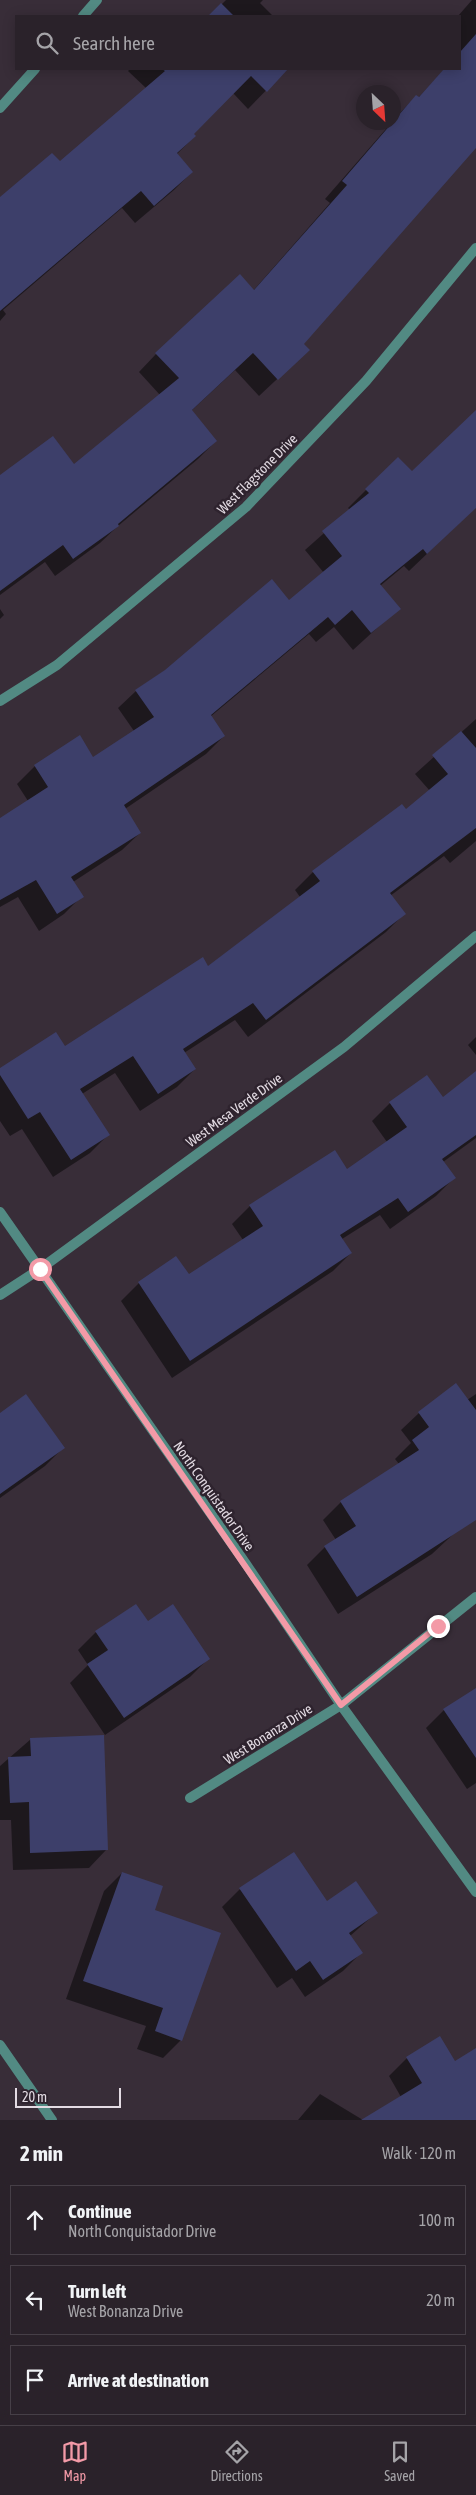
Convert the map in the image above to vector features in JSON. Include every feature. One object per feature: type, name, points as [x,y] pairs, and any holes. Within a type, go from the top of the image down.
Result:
[{"type":"street","points":[[84,15],[97,0]]},
{"type":"street","points":[[0,108],[34,70]]},
{"type":"street","name":"West Flagstone Drive","points":[[0,701],[57,665],[246,507],[366,381],[476,248]]},
{"type":"street","name":"West Mesa Verde Drive","points":[[0,1295],[40,1269],[344,1048],[476,936]]},
{"type":"street","name":"North Conquistador Drive","points":[[0,1212],[341,1705],[476,1892]]},
{"type":"street","name":"West Bonanza Drive","points":[[190,1798],[341,1705],[476,1596]]},
{"type":"street","points":[[0,2045],[52,2120]]},
{"type":"building","points":[[221,3],[233,15],[209,15]]},
{"type":"building","points":[[476,34],[476,148],[304,344],[310,350],[278,380],[253,353],[192,410],[217,441],[118,524],[119,526],[73,559],[63,545],[0,591],[0,475],[53,436],[74,464],[179,378],[155,353],[240,274],[254,290],[347,185],[342,181],[386,130],[401,130],[401,112],[416,95],[419,97],[443,70],[461,70],[461,51]]},
{"type":"building","points":[[164,70],[287,70],[267,92],[251,76],[194,134],[196,136],[177,153],[193,172],[154,206],[141,191],[0,311],[0,197],[52,153],[60,161],[165,71]]},
{"type":"building","points":[[476,410],[476,508],[427,554],[423,549],[380,584],[401,609],[371,633],[352,610],[335,625],[328,617],[211,715],[225,736],[124,805],[141,833],[71,877],[84,897],[57,914],[36,880],[0,900],[0,818],[48,787],[34,765],[80,735],[93,757],[154,717],[135,690],[165,670],[272,579],[289,600],[342,556],[322,531],[369,493],[365,489],[398,457],[412,471]]},
{"type":"building","points":[[461,731],[476,748],[476,828],[390,893],[406,914],[266,1020],[253,1003],[183,1049],[196,1069],[158,1094],[133,1056],[80,1089],[110,1135],[71,1160],[40,1112],[28,1119],[0,1075],[0,1068],[56,1032],[65,1046],[203,957],[208,966],[320,881],[312,871],[402,804],[406,809],[448,774],[432,755]]},
{"type":"building","points":[[476,1071],[476,1135],[442,1159],[456,1178],[408,1212],[398,1198],[340,1235],[352,1253],[190,1361],[138,1282],[176,1256],[189,1274],[263,1226],[249,1205],[335,1150],[347,1169],[407,1127],[389,1102],[427,1075],[443,1097]]},
{"type":"building","points":[[456,1383],[476,1410],[476,1520],[357,1597],[324,1546],[356,1526],[340,1501],[419,1450],[412,1440],[429,1427],[418,1412]]},
{"type":"building","points":[[26,1394],[65,1448],[0,1494],[0,1413]]},
{"type":"building","points":[[136,1604],[148,1621],[173,1604],[210,1659],[124,1718],[87,1664],[108,1650],[95,1631]]},
{"type":"building","points":[[476,1688],[476,1758],[443,1709]]},
{"type":"building","points":[[104,1735],[108,1850],[30,1853],[29,1802],[10,1803],[8,1757],[31,1756],[30,1738]]},
{"type":"building","points":[[294,1852],[327,1901],[356,1881],[378,1913],[349,1933],[363,1953],[323,1980],[310,1961],[296,1971],[239,1888]]},
{"type":"building","points":[[122,1872],[163,1886],[155,1910],[221,1933],[182,2041],[155,2031],[163,2008],[83,1981]]},
{"type":"building","points":[[440,2036],[455,2061],[476,2048],[476,2120],[361,2120],[422,2083],[406,2057]]},
{"type":"route","points":[[40,1269],[246,1564],[341,1705],[438,1626]]}]
